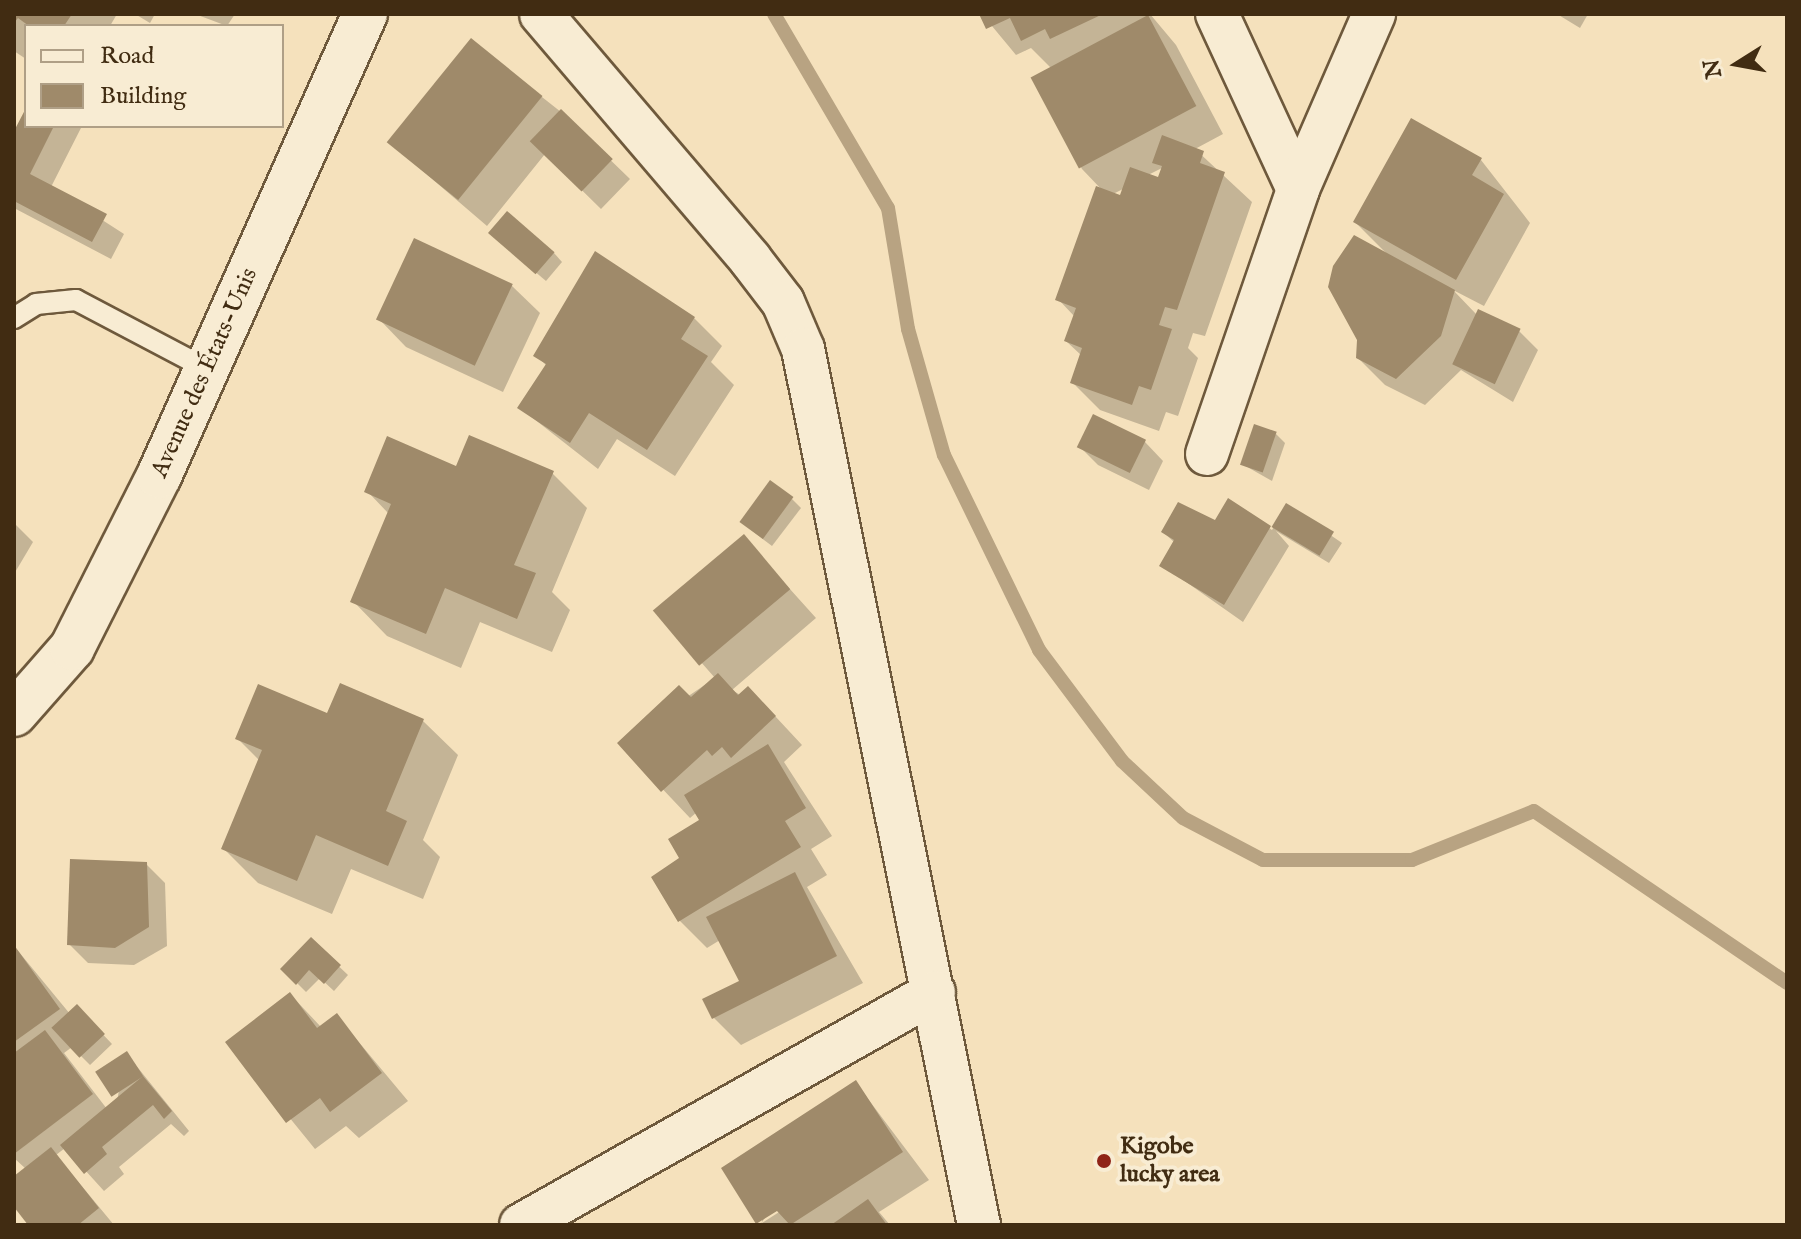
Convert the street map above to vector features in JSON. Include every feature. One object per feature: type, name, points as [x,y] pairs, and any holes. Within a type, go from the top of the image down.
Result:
[{"type":"street","name":"Avenue des États-Unis","points":[[16,712],[72,648],[207,369],[365,14]]},
{"type":"street","points":[[541,14],[750,259],[783,302],[803,349],[979,1225]]},
{"type":"street","points":[[1217,14],[1298,189]]},
{"type":"street","points":[[1207,454],[1298,189],[1374,14]]},
{"type":"street","points":[[521,1225],[934,992]]},
{"type":"lane","points":[[14,318],[36,304],[76,300],[207,369]]},
{"type":"building","points":[[14,14],[72,14],[65,24],[26,24],[18,18],[14,23]]},
{"type":"building","points":[[979,14],[1103,14],[1050,39],[1045,29],[1021,41],[1010,18],[986,29]]},
{"type":"building","points":[[1148,15],[1196,106],[1079,168],[1031,77]]},
{"type":"building","points":[[471,38],[542,96],[458,200],[387,142]]},
{"type":"building","points":[[561,109],[613,159],[582,191],[530,141]]},
{"type":"building","points":[[24,112],[24,128],[53,128],[30,174],[107,214],[92,242],[14,201],[14,131]]},
{"type":"building","points":[[1411,118],[1482,158],[1472,175],[1504,194],[1456,280],[1353,222]]},
{"type":"building","points":[[1162,135],[1204,151],[1200,163],[1225,172],[1177,310],[1165,307],[1159,325],[1172,329],[1151,390],[1139,386],[1132,405],[1070,383],[1082,348],[1064,341],[1076,308],[1055,300],[1096,186],[1120,195],[1130,167],[1158,177],[1162,166],[1152,163]]},
{"type":"building","points":[[507,211],[555,252],[536,274],[488,233]]},
{"type":"building","points":[[1354,235],[1455,290],[1441,336],[1396,379],[1356,358],[1357,340],[1328,287],[1333,266]]},
{"type":"building","points":[[414,238],[513,284],[475,366],[376,320]]},
{"type":"building","points":[[595,251],[695,317],[681,339],[708,356],[647,450],[589,413],[570,443],[517,408],[546,364],[533,356]]},
{"type":"building","points":[[1478,309],[1521,329],[1495,384],[1452,364]]},
{"type":"building","points":[[1093,414],[1146,440],[1130,473],[1077,447]]},
{"type":"building","points":[[1254,424],[1277,432],[1263,472],[1240,465]]},
{"type":"building","points":[[469,435],[554,471],[514,565],[536,573],[517,619],[445,588],[426,634],[350,602],[391,504],[364,492],[387,436],[456,466]]},
{"type":"building","points":[[770,480],[793,497],[763,539],[739,522]]},
{"type":"building","points":[[1228,498],[1271,526],[1224,605],[1159,566],[1174,540],[1161,532],[1178,502],[1215,520]]},
{"type":"building","points":[[1286,503],[1334,532],[1320,556],[1272,527]]},
{"type":"building","points":[[744,534],[790,589],[699,666],[653,610]]},
{"type":"building","points":[[718,673],[738,695],[748,686],[776,716],[731,758],[722,747],[712,756],[707,750],[661,792],[617,743],[679,685],[691,697]]},
{"type":"building","points":[[340,683],[424,719],[386,811],[407,821],[388,866],[316,835],[297,881],[221,849],[262,750],[235,739],[258,684],[327,713]]},
{"type":"building","points":[[768,744],[806,808],[785,821],[801,847],[678,922],[651,877],[679,858],[668,839],[699,820],[684,795]]},
{"type":"building","points":[[70,859],[147,862],[149,927],[115,948],[67,945]]},
{"type":"building","points":[[795,872],[837,956],[712,1019],[702,999],[739,981],[706,917]]},
{"type":"building","points":[[311,937],[341,965],[324,984],[309,970],[296,985],[280,969]]},
{"type":"building","points":[[14,945],[60,1009],[14,1042]]},
{"type":"building","points":[[290,992],[317,1028],[337,1013],[382,1073],[330,1112],[320,1098],[286,1123],[225,1042]]},
{"type":"building","points":[[77,1004],[105,1034],[79,1058],[51,1028]]},
{"type":"building","points":[[45,1030],[93,1094],[14,1154],[14,1053]]},
{"type":"building","points":[[127,1051],[143,1076],[111,1097],[95,1072]]},
{"type":"building","points":[[143,1076],[172,1111],[164,1119],[153,1105],[102,1147],[107,1154],[84,1174],[60,1145]]},
{"type":"building","points":[[856,1080],[903,1152],[790,1225],[777,1211],[756,1224],[721,1168]]},
{"type":"building","points":[[51,1147],[99,1208],[78,1225],[28,1225],[14,1207],[14,1176]]},
{"type":"building","points":[[868,1199],[887,1225],[831,1225]]},
{"type":"waterway","points":[[774,14],[888,208],[908,329],[944,455],[1039,650],[1122,761],[1183,818],[1263,860],[1412,860],[1534,811],[1787,983]]},
{"type":"place","name":"Kigobe lucky area","points":[[1104,1161]]}]
